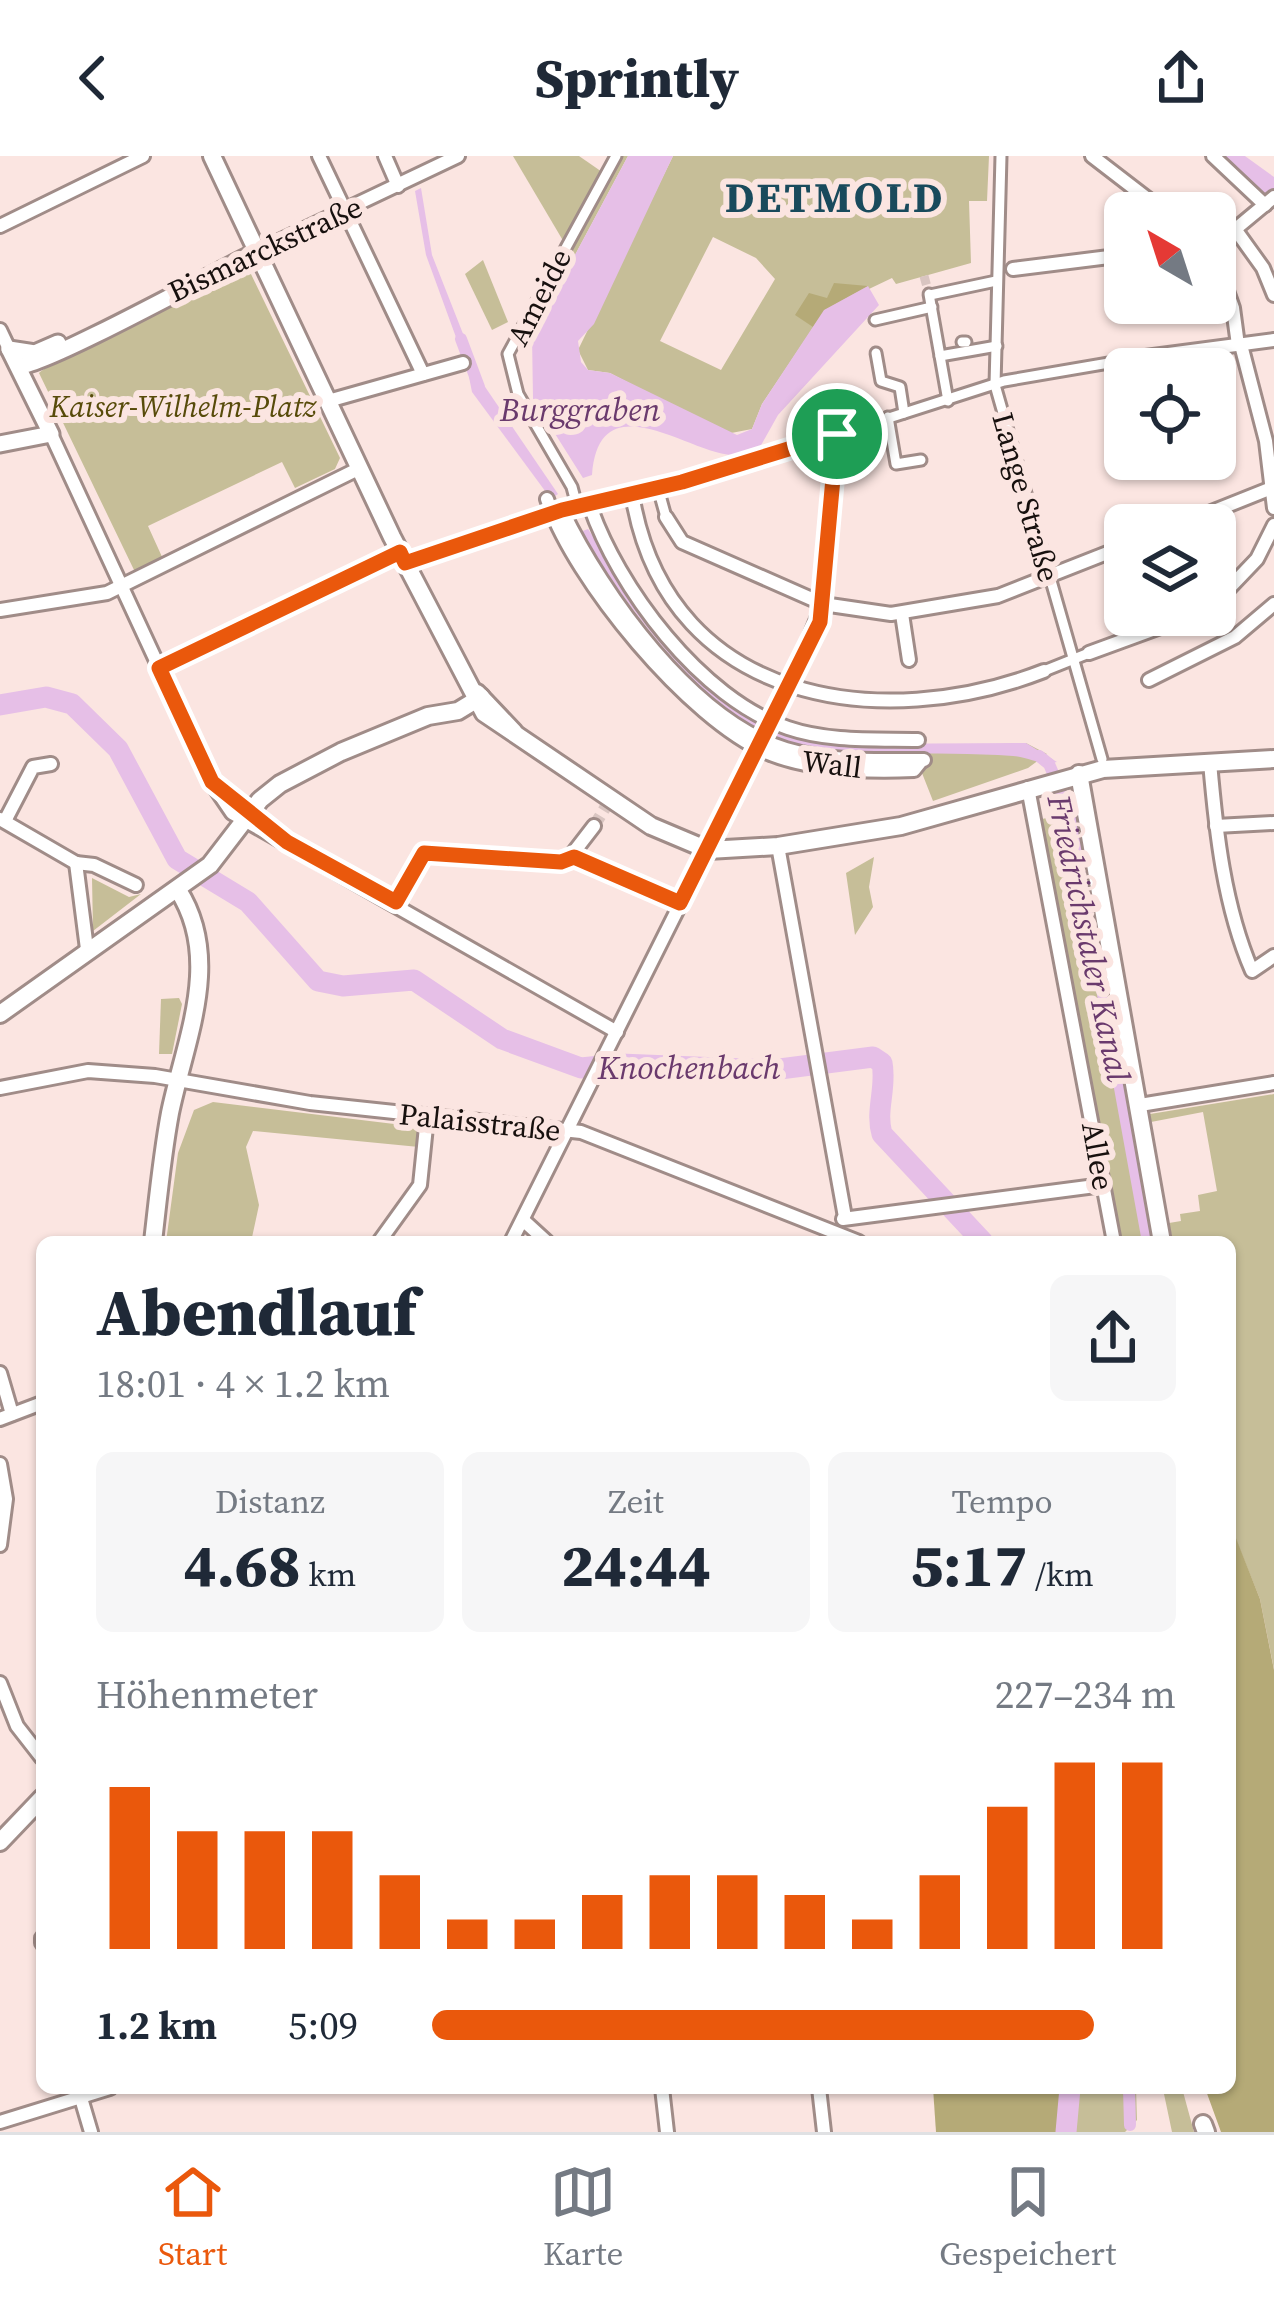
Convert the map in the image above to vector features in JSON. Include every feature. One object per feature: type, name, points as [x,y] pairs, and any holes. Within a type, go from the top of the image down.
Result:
[{"type":"main road","points":[[212,156],[402,558],[487,717],[608,803],[708,850],[778,846],[901,826],[1103,764],[1274,759]]},
{"type":"main road","points":[[0,1014],[204,870],[270,792],[306,770],[428,716],[458,711],[476,695]]},
{"type":"main road","points":[[1064,778],[1140,1106],[1161,1236]]},
{"type":"main road","points":[[153,1236],[172,1106],[196,1012],[195,921],[178,890]]},
{"type":"main road","points":[[0,1842],[36,1804]]},
{"type":"street","points":[[0,226],[143,156]]},
{"type":"street","points":[[319,156],[423,374]]},
{"type":"street","points":[[385,156],[398,186]]},
{"type":"street","name":"Bismarckstraße","points":[[20,366],[40,363],[71,343],[458,156]]},
{"type":"street","name":"Ameide","points":[[588,503],[572,487],[518,394],[508,354],[616,156]]},
{"type":"street","name":"Lange Straße","points":[[1001,156],[995,385],[1103,764]]},
{"type":"street","points":[[1092,156],[1139,192]]},
{"type":"street","points":[[1214,156],[1271,200],[1236,228]]},
{"type":"street","points":[[1236,230],[1258,258],[1274,296]]},
{"type":"street","points":[[881,304],[880,319],[1013,269],[1104,258]]},
{"type":"street","points":[[930,298],[948,400]]},
{"type":"street","points":[[1236,324],[1266,441],[1274,508]]},
{"type":"street","points":[[0,330],[226,807],[617,1032]]},
{"type":"street","points":[[1216,348],[1274,340]]},
{"type":"street","name":"Bismarckstraße","points":[[10,349],[35,353],[71,343]]},
{"type":"street","points":[[940,356],[965,345],[997,346]]},
{"type":"street","points":[[876,353],[880,381],[900,387],[904,412]]},
{"type":"street","points":[[328,401],[463,363]]},
{"type":"street","points":[[159,668],[402,558],[588,503],[633,499],[1037,373],[1104,363]]},
{"type":"street","points":[[887,418],[896,464],[921,460]]},
{"type":"street","points":[[0,444],[51,434]]},
{"type":"street","points":[[515,1236],[708,850],[824,604],[837,434]]},
{"type":"street","points":[[0,610],[106,593],[360,469]]},
{"type":"street","points":[[658,488],[665,517],[682,542],[824,604],[902,614],[966,604],[1104,555]]},
{"type":"street","points":[[1232,504],[1273,488]]},
{"type":"street","name":"Wall","points":[[548,499],[641,640],[722,726],[763,733],[836,768],[914,770],[925,760]]},
{"type":"street","points":[[633,499],[650,561],[693,623],[720,648],[787,688],[907,703],[973,695],[1135,636]]},
{"type":"street","points":[[588,503],[599,531],[657,626],[741,704],[763,733]]},
{"type":"street","points":[[1236,581],[1272,535]]},
{"type":"street","points":[[1149,680],[1235,637],[1274,604]]},
{"type":"street","points":[[902,614],[909,660]]},
{"type":"street","points":[[763,733],[918,740]]},
{"type":"street","points":[[1210,762],[1231,904],[1252,971],[1274,956]]},
{"type":"street","points":[[51,764],[33,767],[3,820],[76,863],[94,865],[136,885]]},
{"type":"street","name":"Allee","points":[[1028,788],[1113,1236]]},
{"type":"street","points":[[1216,826],[1274,824]]},
{"type":"street","points":[[567,860],[594,826]]},
{"type":"street","points":[[778,846],[845,1217]]},
{"type":"street","points":[[396,902],[424,853],[567,860],[680,903]]},
{"type":"street","points":[[76,863],[87,949]]},
{"type":"street","name":"Palaisstraße","points":[[0,1088],[88,1071],[427,1118],[568,1131],[844,1236]]},
{"type":"street","points":[[1140,1106],[1274,1083]]},
{"type":"street","points":[[383,1236],[420,1185],[427,1118]]},
{"type":"street","points":[[946,1204],[948,1185]]},
{"type":"street","points":[[834,1232],[845,1217],[1103,1185]]},
{"type":"street","points":[[523,1220],[540,1236]]},
{"type":"street","points":[[0,1373],[6,1416],[36,1405]]},
{"type":"street","points":[[0,1464],[6,1499],[0,1545]]},
{"type":"street","points":[[0,1683],[17,1726],[36,1750]]},
{"type":"street","points":[[0,2122],[77,2094]]},
{"type":"street","points":[[80,2094],[91,2132]]},
{"type":"street","points":[[663,2094],[667,2132]]},
{"type":"street","points":[[820,2094],[824,2132]]},
{"type":"green space","points":[[513,156],[579,156],[605,174],[565,244]]},
{"type":"green space","points":[[620,156],[628,156],[544,313],[540,304],[558,269],[567,264],[566,255]]},
{"type":"green space","points":[[673,156],[989,156],[987,201],[969,201],[971,263],[896,284],[892,278],[825,310],[762,404],[752,429],[726,434],[610,373],[588,370],[578,350]],"holes":[[[713,237],[756,258],[775,279],[721,370],[660,341]]]},
{"type":"green space","points":[[483,260],[508,322],[492,330],[465,274]]},
{"type":"green space","name":"Kaiser-Wilhelm-Platz","points":[[250,272],[340,458],[335,469],[295,488],[282,462],[148,526],[163,559],[135,572],[39,373],[143,317]]},
{"type":"green space","points":[[779,727],[925,742],[926,747],[1026,743],[1047,754],[1028,768],[933,801],[920,768],[798,759]]},
{"type":"green space","points":[[1079,811],[1154,1236],[1115,1236],[1042,819]]},
{"type":"green space","points":[[874,857],[869,887],[873,907],[855,935],[846,873]]},
{"type":"green space","points":[[92,878],[129,897],[141,894],[93,931]]},
{"type":"green space","points":[[179,998],[182,1004],[172,1054],[159,1054],[161,999]]},
{"type":"green space","points":[[1274,1094],[1274,1669],[1260,1599],[1236,1540],[1236,1236],[1172,1236],[1169,1223],[1181,1221],[1180,1214],[1200,1211],[1198,1195],[1217,1191],[1203,1112],[1151,1122],[1150,1114]]},
{"type":"green space","points":[[213,1102],[419,1127],[419,1147],[253,1131],[246,1147],[259,1205],[252,1236],[167,1236],[178,1153],[194,1110]]},
{"type":"green space","points":[[1063,2094],[1136,2094],[1137,2120],[1125,2132],[1063,2132]]},
{"type":"green space","points":[[1164,2094],[1184,2094],[1194,2132],[1172,2132]]},
{"type":"shaded area","points":[[834,283],[868,286],[825,310],[813,327],[795,315],[809,293],[827,298]]},
{"type":"shaded area","points":[[1236,1538],[1260,1599],[1274,1670],[1274,2132],[1221,2132],[1207,2094],[1236,2094]]},
{"type":"shaded area","points":[[933,2094],[1063,2094],[1063,2132],[936,2132]]},
{"type":"water","name":"Burggraben","points":[[628,156],[673,156],[594,324],[578,341],[581,362],[588,370],[610,373],[737,435],[752,429],[762,404],[824,310],[868,286],[879,305],[778,415],[760,447],[732,455],[628,427],[611,432],[598,447],[592,475],[583,478],[533,399],[532,335]]},
{"type":"water","points":[[421,188],[432,255],[469,349],[461,351],[426,255],[415,191]]},
{"type":"water","points":[[477,375],[558,494],[551,499],[472,392],[469,377]]},
{"type":"water","points":[[588,529],[658,635],[735,708],[759,720],[754,731],[702,688],[657,640],[580,532]]},
{"type":"water","points":[[777,729],[845,744],[1026,743],[1057,762],[983,754],[831,750],[772,740]]},
{"type":"waterway","points":[[1227,156],[1274,190]]},
{"type":"waterway","points":[[461,339],[479,387]]},
{"type":"waterway","name":"Knochenbach","points":[[0,705],[46,697],[72,704],[118,749],[177,859],[248,902],[318,981],[343,986],[414,980],[502,1039],[581,1068],[620,1064],[772,1070],[873,1057],[882,1063],[882,1134],[977,1236]]},
{"type":"waterway","name":"Friedrichstaler Kanal","points":[[1039,756],[1049,764],[1070,813],[1147,1236]]},
{"type":"waterway","name":"Knochenbach","points":[[1066,2132],[1069,2094]]},
{"type":"waterway","name":"Friedrichstaler Kanal","points":[[1129,2094],[1130,2125]]},
{"type":"tunnel","points":[[924,276],[929,294]]},
{"type":"tunnel","points":[[594,826],[605,808]]},
{"type":"district","name":"DETMOLD","points":[[835,197]]},
{"type":"route","points":[[837,434],[820,622],[680,903],[574,857],[561,862],[424,853],[396,902],[287,842],[212,782],[159,668],[400,552],[405,563],[562,510],[682,482],[837,434]]}]
